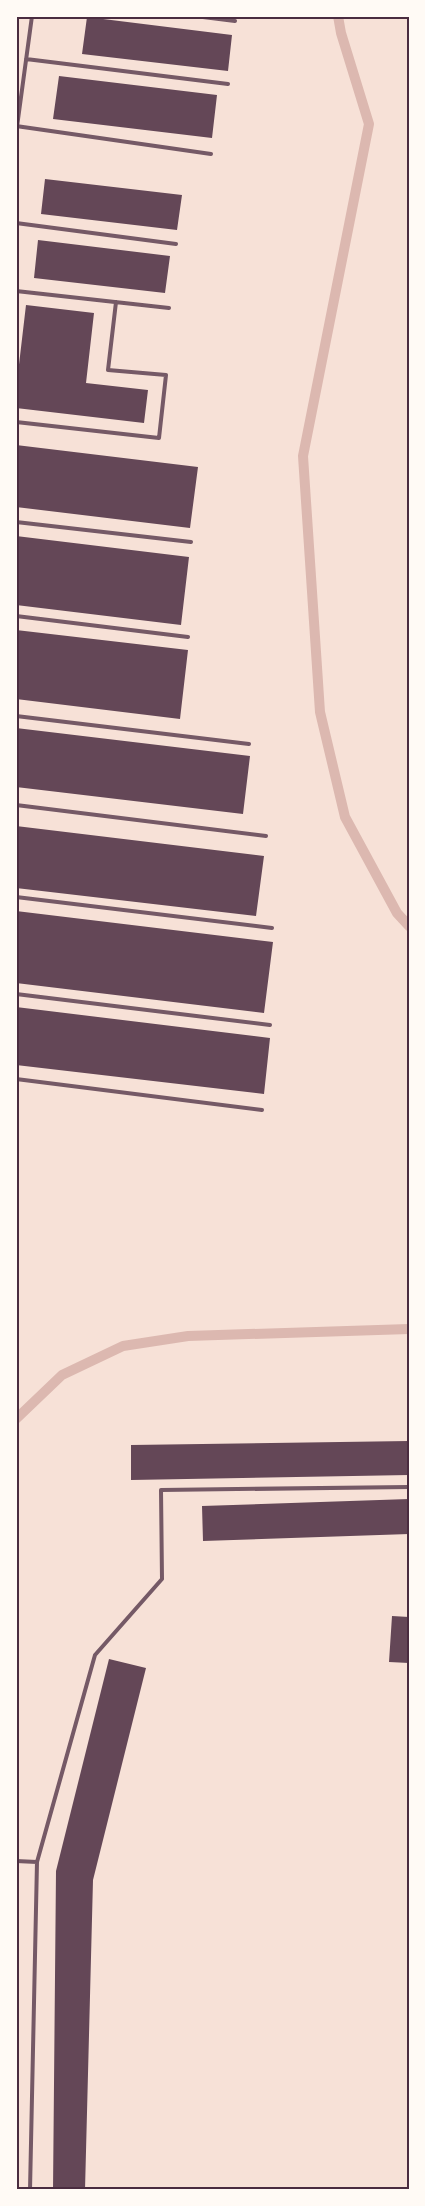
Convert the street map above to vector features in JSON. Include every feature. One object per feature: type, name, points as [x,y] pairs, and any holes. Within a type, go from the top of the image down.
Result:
[{"type":"lane","points":[[16,134],[32,16]]},
{"type":"lane","points":[[195,16],[235,21]]},
{"type":"lane","points":[[26,60],[228,84]]},
{"type":"lane","points":[[17,127],[211,154]]},
{"type":"lane","points":[[16,223],[176,244]]},
{"type":"lane","points":[[16,290],[169,308]]},
{"type":"lane","points":[[16,422],[159,438],[166,375],[108,370],[116,302]]},
{"type":"lane","points":[[16,522],[191,542]]},
{"type":"lane","points":[[16,616],[188,637]]},
{"type":"lane","points":[[16,716],[249,744]]},
{"type":"lane","points":[[16,805],[266,836]]},
{"type":"lane","points":[[16,898],[272,928]]},
{"type":"lane","points":[[16,994],[270,1025]]},
{"type":"lane","points":[[16,1079],[262,1110]]},
{"type":"lane","points":[[30,2190],[37,1862],[95,1655],[162,1579],[161,1490],[409,1487]]},
{"type":"lane","points":[[16,1861],[37,1862]]},
{"type":"building","points":[[87,17],[232,35],[228,71],[82,54]]},
{"type":"building","points":[[59,76],[217,95],[212,138],[53,119]]},
{"type":"building","points":[[45,179],[182,195],[177,230],[41,214]]},
{"type":"building","points":[[38,240],[170,256],[165,293],[34,278]]},
{"type":"building","points":[[26,305],[94,313],[86,383],[148,390],[144,423],[16,408],[16,390]]},
{"type":"building","points":[[16,445],[198,467],[190,528],[16,507]]},
{"type":"building","points":[[16,536],[189,557],[181,625],[16,605]]},
{"type":"building","points":[[16,630],[188,650],[180,719],[16,699]]},
{"type":"building","points":[[16,728],[250,756],[243,814],[16,787]]},
{"type":"building","points":[[16,826],[264,856],[256,916],[16,888]]},
{"type":"building","points":[[16,911],[273,942],[264,1013],[16,983]]},
{"type":"building","points":[[16,1007],[270,1038],[264,1094],[16,1065]]},
{"type":"building","points":[[409,1441],[409,1475],[131,1480],[131,1445]]},
{"type":"building","points":[[409,1499],[409,1534],[203,1541],[202,1506]]},
{"type":"building","points":[[392,1616],[409,1617],[409,1663],[389,1662]]},
{"type":"building","points":[[109,1659],[146,1668],[93,1880],[85,2190],[53,2190],[56,1871]]},
{"type":"waterway","points":[[338,16],[341,33],[369,124],[303,456],[320,712],[345,817],[397,913],[409,926]]},
{"type":"waterway","points":[[16,1419],[62,1375],[123,1346],[188,1336],[409,1329]]}]
